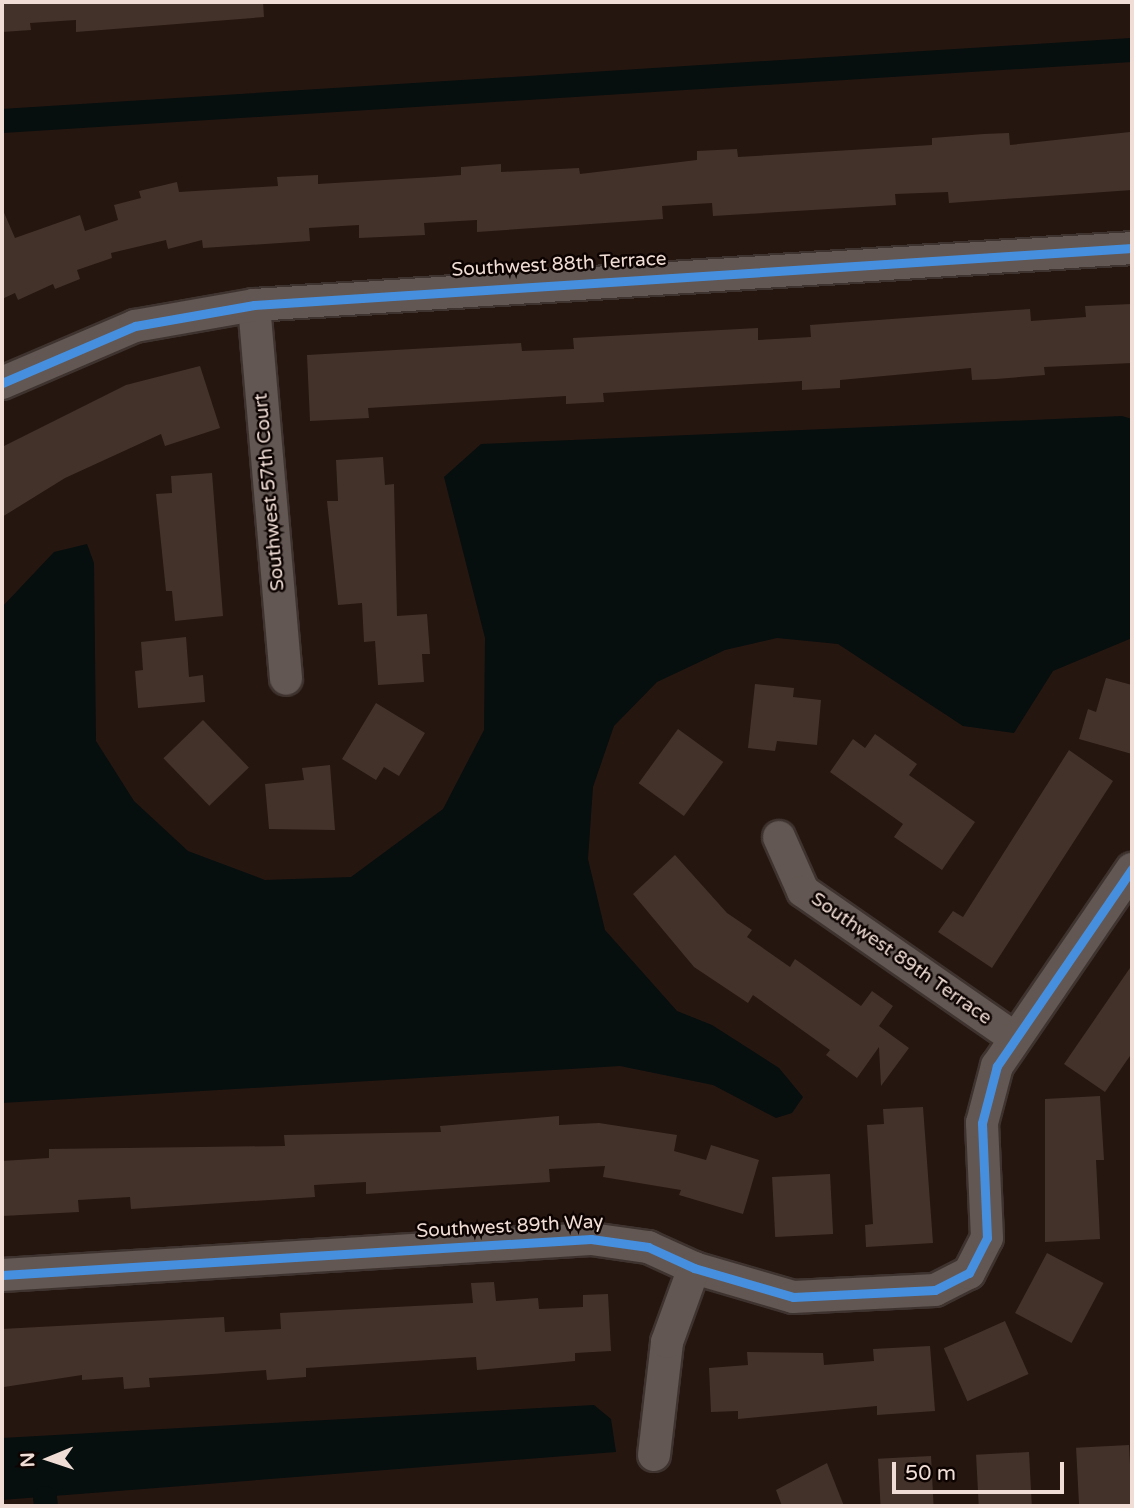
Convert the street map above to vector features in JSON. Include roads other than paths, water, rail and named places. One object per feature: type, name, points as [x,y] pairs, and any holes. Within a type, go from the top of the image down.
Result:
[{"type":"street","name":"Southwest 88th Terrace","points":[[2,383],[135,326],[254,305],[1132,248]]},
{"type":"street","name":"Southwest 57th Court","points":[[254,305],[286,679]]},
{"type":"street","name":"Southwest 89th Terrace","points":[[779,837],[803,891],[1013,1037]]},
{"type":"street","name":"Southwest 89th Way","points":[[2,1275],[591,1239],[648,1247],[694,1268],[793,1297],[935,1290],[955,1283],[980,1258],[987,1238],[982,1123],[986,1094],[1013,1037],[1132,869]]},
{"type":"street","points":[[654,1455],[667,1342],[694,1268]]},
{"type":"waterway","points":[[2,121],[1132,50]]},
{"type":"waterway","points":[[45,1498],[46,1506]]}]
